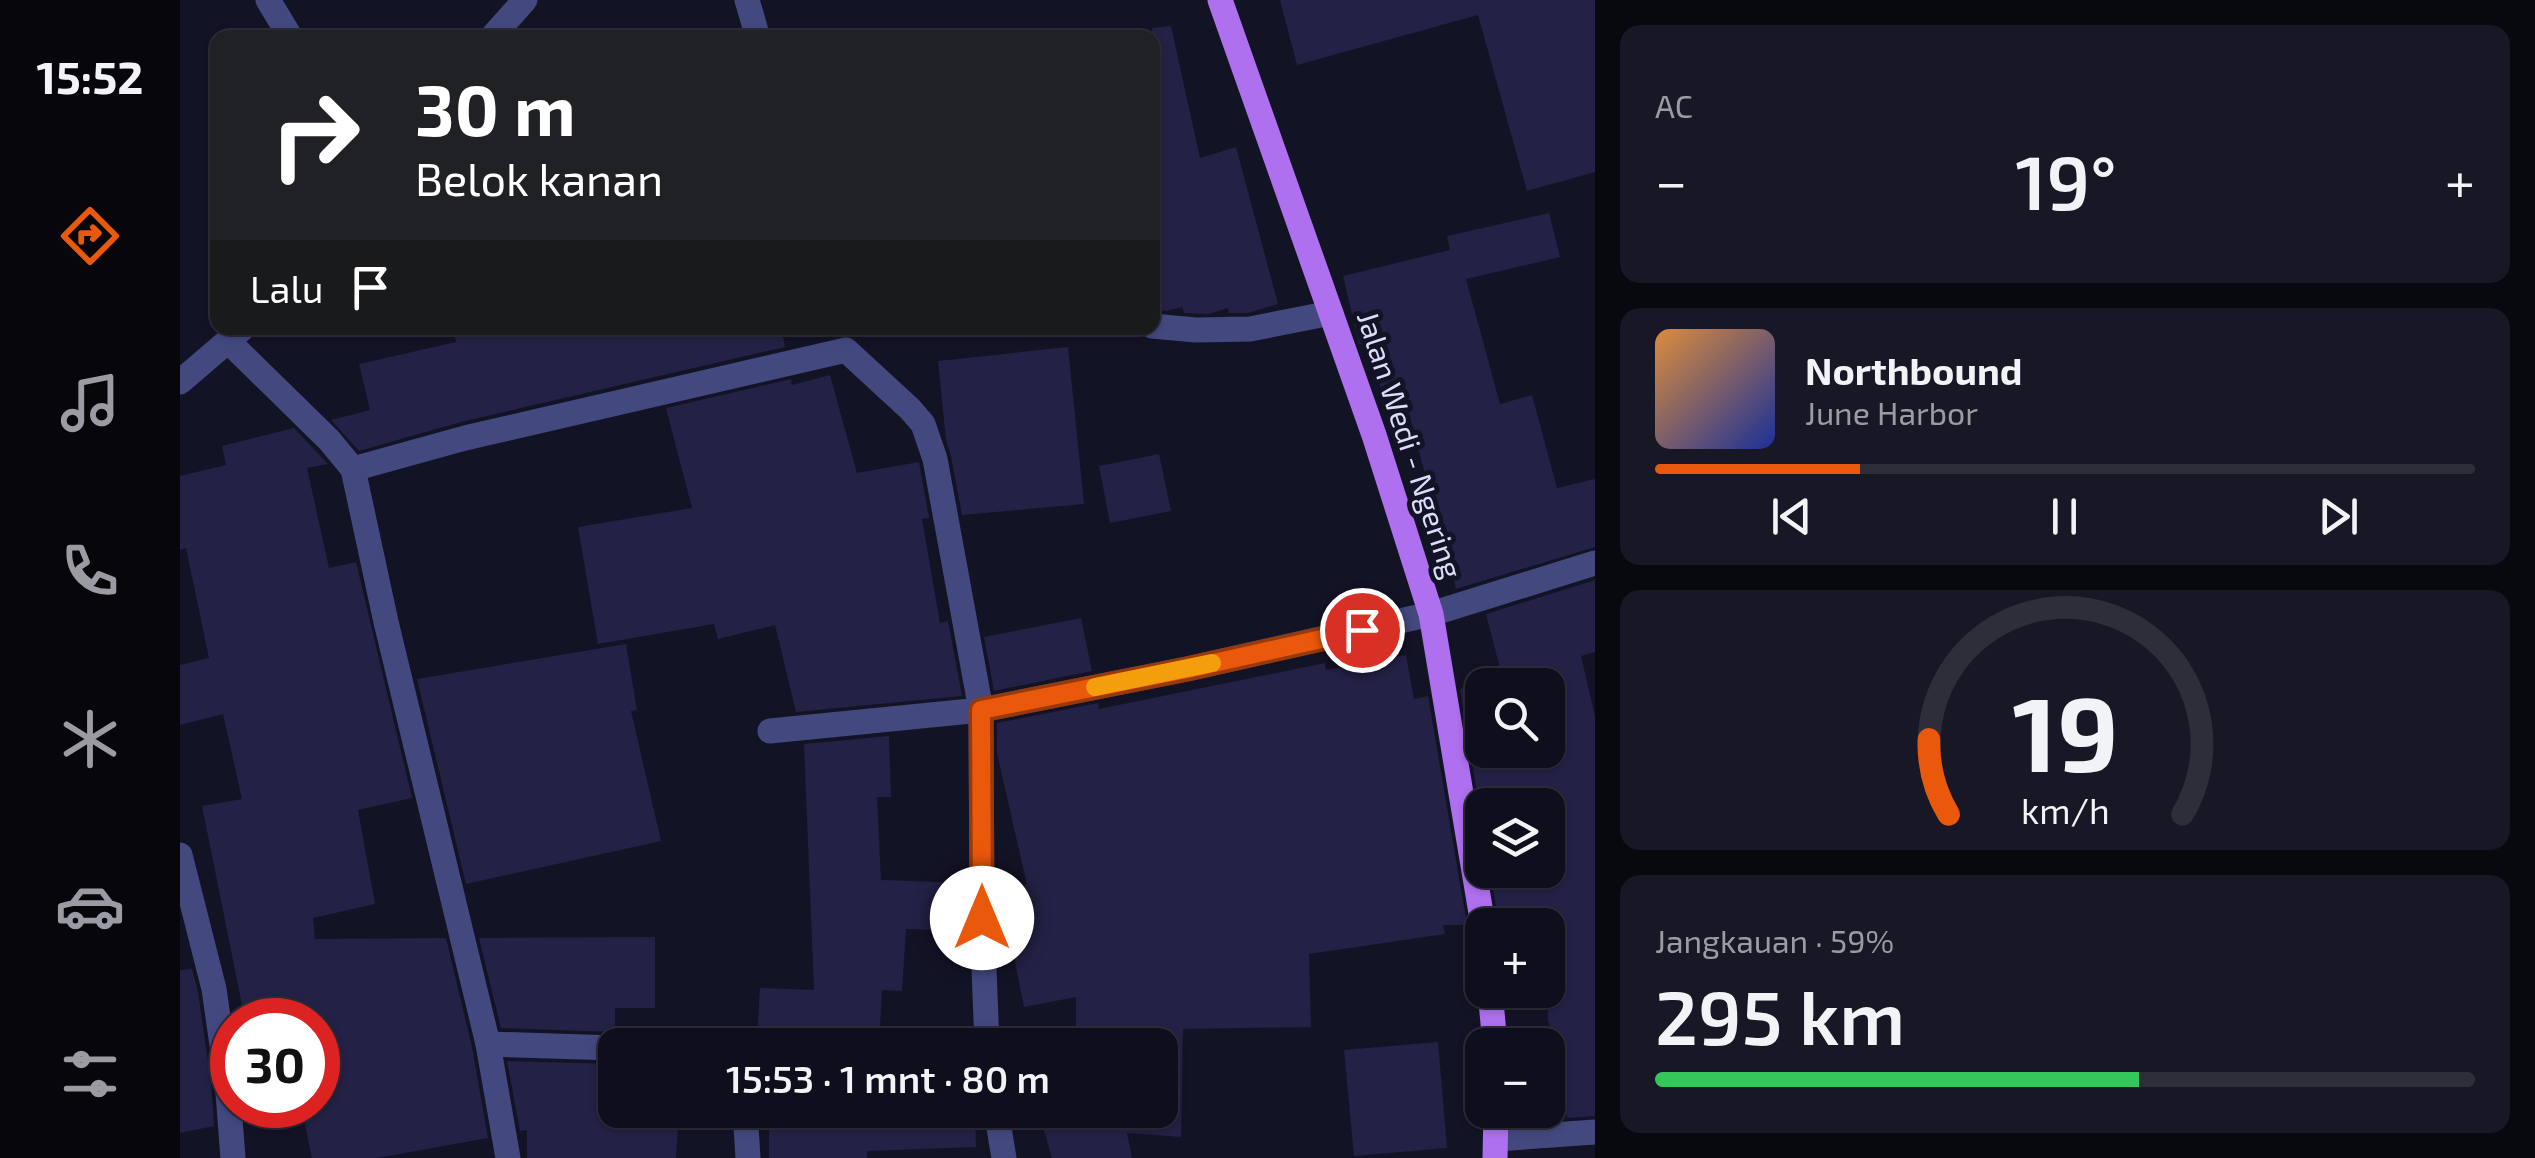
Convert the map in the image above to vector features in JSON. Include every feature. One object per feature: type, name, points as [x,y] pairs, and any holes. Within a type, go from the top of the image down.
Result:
[{"type":"main road","name":"Jalan Wedi - Ngering","points":[[1220,0],[1374,435],[1431,614],[1479,908]]},
{"type":"street","points":[[268,0],[286,30]]},
{"type":"street","points":[[499,30],[525,0]]},
{"type":"street","points":[[747,0],[756,30]]},
{"type":"street","points":[[1160,327],[1250,329],[1331,313]]},
{"type":"street","points":[[180,382],[235,335]]},
{"type":"street","points":[[237,335],[354,469],[386,622],[488,1044],[508,1158]]},
{"type":"street","points":[[354,469],[843,339],[923,424],[934,458],[981,710],[986,1028]]},
{"type":"street","points":[[770,732],[981,710],[1187,669],[1431,614],[1595,564]]},
{"type":"street","points":[[180,855],[214,989],[233,1158]]},
{"type":"street","points":[[488,1044],[598,1047]]},
{"type":"street","points":[[746,1128],[748,1158]]},
{"type":"street","points":[[999,1128],[1004,1158]]},
{"type":"street","points":[[1496,1148],[1595,1132]]},
{"type":"building","points":[[1280,0],[1595,0],[1595,172],[1527,191],[1478,15],[1297,65]]},
{"type":"building","points":[[1171,26],[1200,158],[1236,147],[1278,304],[1248,313],[1229,313],[1228,308],[1209,314],[1184,313],[1182,307],[1160,311],[1160,30],[1152,28]]},
{"type":"building","points":[[1549,213],[1560,257],[1466,279],[1500,404],[1532,395],[1557,488],[1595,479],[1595,547],[1456,589],[1410,418],[1390,424],[1369,342],[1359,344],[1343,276],[1450,250],[1447,236]]},
{"type":"building","points":[[454,335],[782,335],[785,347],[461,422],[359,451],[331,420],[370,410],[359,364],[456,342]]},
{"type":"building","points":[[1068,347],[1084,504],[962,515],[946,440],[938,361]]},
{"type":"building","points":[[830,375],[857,473],[919,462],[929,518],[922,519],[940,623],[948,621],[962,696],[796,712],[775,625],[718,639],[714,624],[598,644],[578,527],[692,508],[666,408],[791,379],[792,385]]},
{"type":"building","points":[[294,428],[328,464],[307,468],[329,568],[356,562],[412,798],[358,810],[375,904],[313,918],[315,939],[446,938],[472,1047],[488,1138],[377,1158],[312,1158],[306,1128],[340,1128],[340,998],[241,998],[202,806],[242,799],[223,714],[180,725],[180,665],[209,658],[186,548],[180,550],[180,476],[226,465],[222,446]]},
{"type":"building","points":[[1159,454],[1171,511],[1110,523],[1099,466]]},
{"type":"building","points":[[1595,580],[1595,652],[1581,656],[1595,716],[1595,1116],[1567,1118],[1565,1028],[1550,1028],[1548,1019],[1548,1008],[1565,1008],[1565,908],[1496,908],[1493,888],[1565,888],[1565,788],[1476,788],[1473,768],[1565,768],[1565,668],[1500,668],[1486,614]]},
{"type":"building","points":[[1081,618],[1092,671],[994,691],[984,637]]},
{"type":"building","points":[[626,644],[637,710],[631,711],[661,841],[466,884],[417,679]]},
{"type":"building","points":[[1406,655],[1414,699],[1428,696],[1465,925],[1443,925],[1445,934],[1309,954],[1311,1027],[1183,1029],[1181,1137],[1127,1133],[1132,1158],[1052,1158],[1043,1128],[1178,1128],[1178,1028],[1076,1028],[1076,997],[1024,1007],[1009,932],[999,932],[998,884],[1027,885],[997,753],[997,723],[1098,703],[1099,709],[1325,663],[1326,670]]},
{"type":"building","points":[[1465,688],[1465,719],[1460,689]]},
{"type":"building","points":[[889,736],[891,797],[877,797],[881,880],[966,883],[966,931],[906,929],[902,991],[882,990],[880,1028],[758,1028],[760,988],[814,990],[804,744]]},
{"type":"building","points":[[655,937],[655,1008],[615,1008],[615,1028],[598,1028],[598,1031],[501,1028],[479,938]]},
{"type":"building","points":[[192,969],[198,992],[210,1075],[210,1127],[180,1133],[180,970]]},
{"type":"building","points":[[1438,1042],[1447,1148],[1354,1156],[1344,1050]]},
{"type":"building","points":[[507,1061],[598,1064],[598,1128],[678,1128],[676,1158],[527,1158],[527,1130],[520,1131]]},
{"type":"building","points":[[769,1128],[975,1128],[976,1147],[867,1151],[867,1158],[769,1158]]},
{"type":"slow traffic","points":[[1095,687],[1212,663]]},
{"type":"route","points":[[982,918],[981,710],[1362,630]]}]
